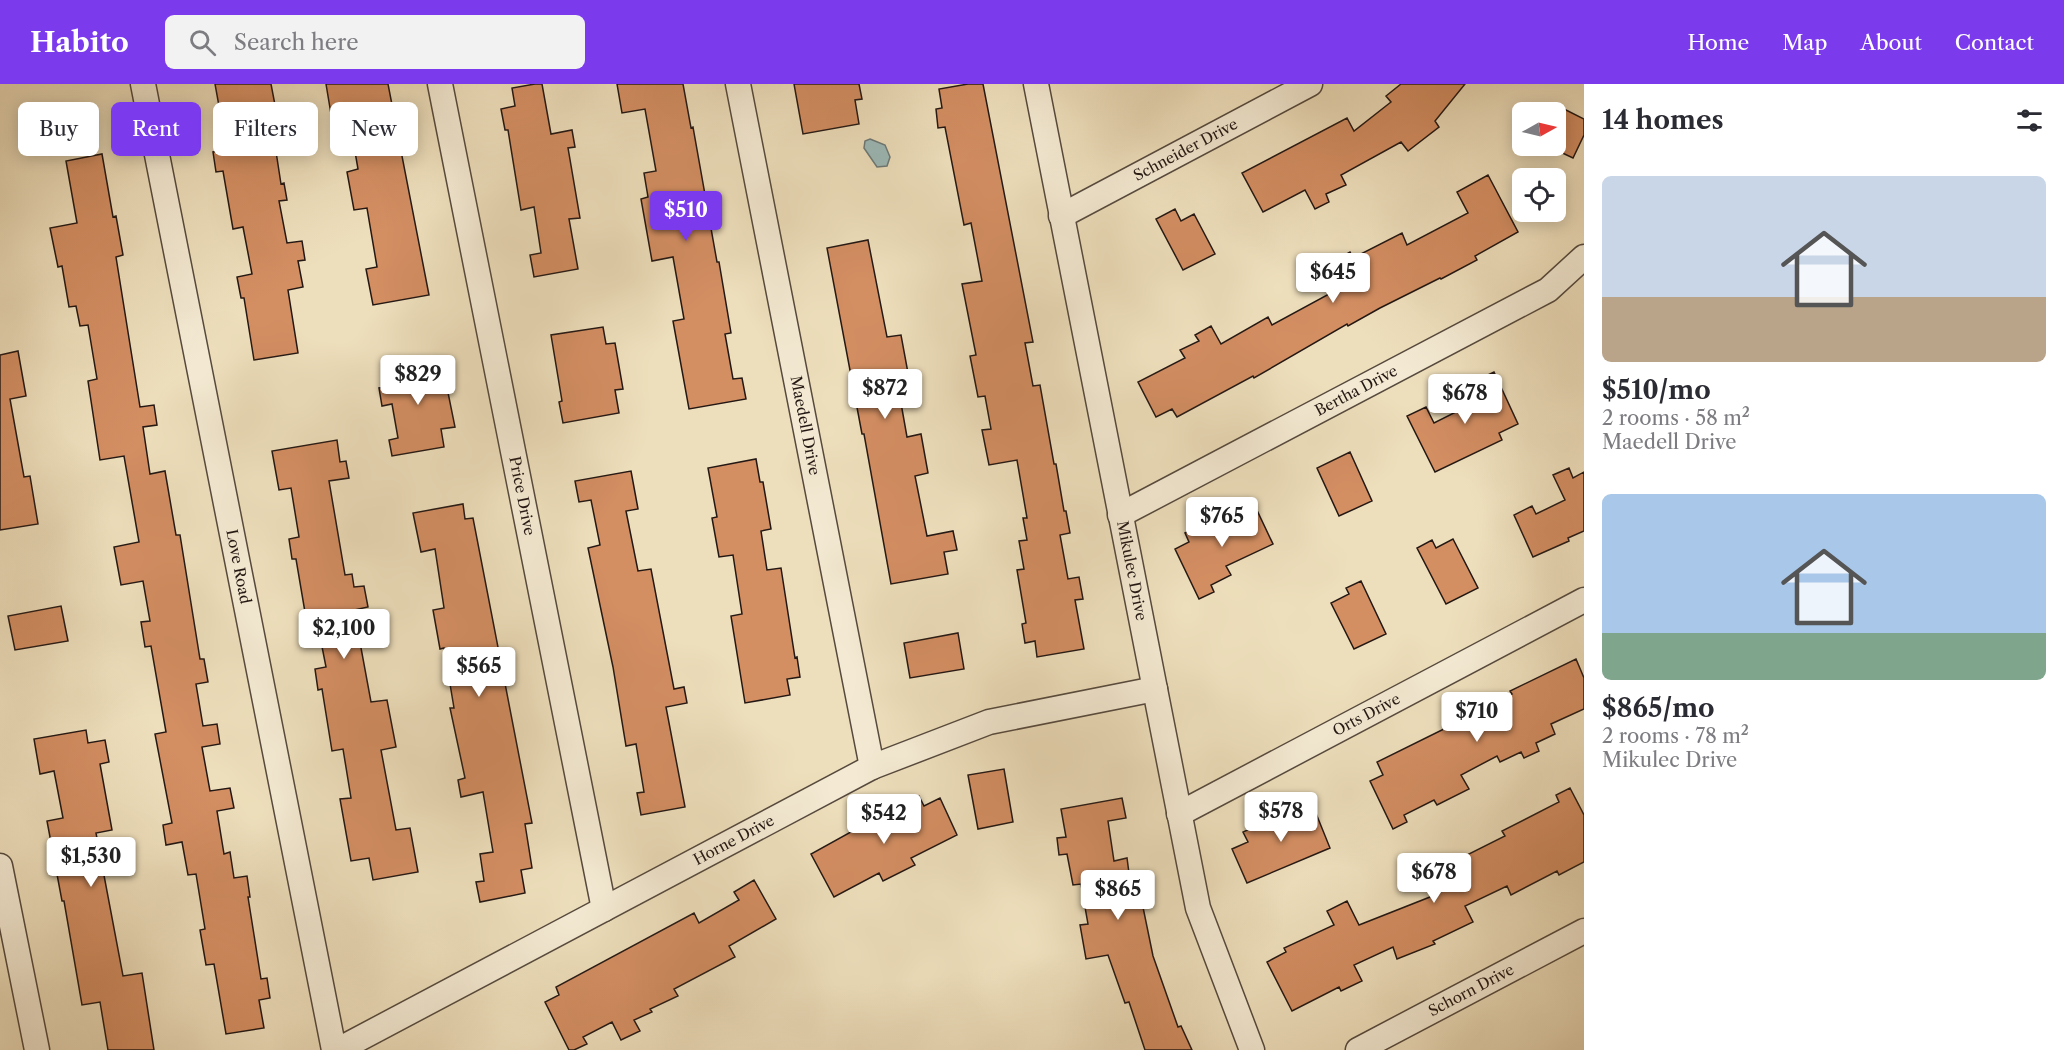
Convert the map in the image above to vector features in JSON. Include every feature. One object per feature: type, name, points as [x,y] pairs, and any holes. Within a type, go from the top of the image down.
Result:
[{"type":"street","name":"Love Road","points":[[143,84],[336,1050]]},
{"type":"street","name":"Price Drive","points":[[440,84],[604,909]]},
{"type":"street","name":"Maedell Drive","points":[[738,84],[872,766]]},
{"type":"street","name":"Mikulec Drive","points":[[1036,84],[1198,908],[1252,1050]]},
{"type":"street","name":"Schneider Drive","points":[[1061,216],[1310,84]]},
{"type":"street","name":"Bertha Drive","points":[[1120,515],[1548,290],[1584,257]]},
{"type":"street","name":"Orts Drive","points":[[1179,814],[1584,600]]},
{"type":"street","name":"Horne Drive","points":[[336,1050],[872,766],[989,722],[1155,689]]},
{"type":"street","points":[[0,866],[37,1050]]},
{"type":"street","name":"Schorn Drive","points":[[1358,1050],[1584,931]]},
{"type":"water","points":[[870,139],[885,145],[890,157],[887,166],[877,167],[864,148],[865,141]]},
{"type":"building","points":[[215,84],[271,84],[274,102],[218,102]]},
{"type":"building","points":[[326,84],[388,84],[391,102],[330,102],[330,108]]},
{"type":"building","points":[[542,84],[551,134],[572,130],[575,147],[568,148],[580,218],[569,219],[578,269],[534,277],[530,255],[541,253],[534,207],[521,210],[508,130],[505,130],[501,109],[515,106],[512,88]]},
{"type":"building","points":[[617,84],[683,84],[717,262],[719,262],[731,333],[725,334],[733,379],[742,378],[746,399],[689,409],[673,321],[684,319],[673,257],[652,261],[641,199],[648,197],[644,173],[656,171],[645,109],[622,113]]},
{"type":"building","points":[[794,84],[859,84],[862,99],[855,100],[859,124],[803,134]]},
{"type":"building","points":[[983,84],[1033,342],[1025,343],[1033,386],[1040,385],[1054,464],[1056,464],[1070,533],[1060,535],[1068,579],[1079,577],[1083,599],[1075,600],[1084,649],[1037,657],[1035,641],[1025,643],[1022,624],[1026,623],[1017,570],[1024,569],[1019,541],[1027,540],[1023,518],[1027,518],[1017,460],[989,465],[982,430],[991,429],[985,396],[978,397],[970,356],[976,355],[962,284],[982,281],[971,223],[964,225],[945,127],[938,128],[936,109],[942,108],[939,89]]},
{"type":"building","points":[[1401,84],[1465,84],[1435,121],[1439,127],[1408,151],[1401,142],[1341,175],[1346,185],[1326,194],[1329,202],[1315,209],[1305,190],[1263,212],[1242,173],[1347,118],[1354,131],[1391,102],[1386,96]]},
{"type":"building","points":[[1566,110],[1584,119],[1584,135],[1573,158],[1566,155]]},
{"type":"building","points":[[102,154],[113,217],[116,216],[123,255],[116,257],[140,407],[154,405],[157,425],[143,427],[150,474],[165,471],[176,535],[180,535],[200,659],[204,659],[208,682],[196,684],[203,726],[217,724],[220,744],[202,747],[210,791],[230,788],[234,808],[217,811],[224,854],[230,852],[234,878],[247,876],[250,897],[248,897],[261,979],[267,978],[270,998],[259,1000],[264,1028],[226,1034],[214,964],[206,965],[200,930],[205,929],[196,874],[188,875],[182,842],[166,845],[163,825],[172,823],[155,734],[166,732],[151,646],[145,647],[141,622],[150,621],[143,581],[121,585],[114,547],[139,542],[124,456],[100,460],[88,381],[97,379],[88,325],[80,326],[76,306],[69,307],[62,266],[58,267],[50,228],[77,223],[66,161]]},
{"type":"building","points":[[214,156],[277,156],[281,184],[284,183],[287,200],[279,201],[287,243],[302,241],[305,260],[298,261],[303,287],[288,290],[298,353],[254,360],[244,298],[241,298],[237,277],[252,274],[243,227],[233,229],[223,171],[216,172]]},
{"type":"building","points":[[356,156],[402,156],[429,295],[373,305],[366,269],[377,267],[367,208],[354,210],[347,172],[358,169]]},
{"type":"building","points":[[1488,175],[1518,232],[1475,256],[1477,260],[1348,326],[1347,324],[1254,378],[1253,376],[1177,417],[1172,409],[1156,417],[1138,382],[1185,358],[1180,350],[1199,341],[1195,335],[1211,326],[1221,344],[1268,317],[1272,325],[1331,293],[1323,278],[1336,271],[1331,263],[1350,252],[1353,258],[1402,233],[1407,245],[1468,213],[1457,192]]},
{"type":"building","points":[[1175,209],[1181,221],[1194,214],[1215,254],[1183,270],[1156,219]]},
{"type":"building","points":[[868,240],[887,337],[901,335],[908,373],[896,375],[907,437],[921,434],[928,473],[915,476],[927,536],[953,531],[957,550],[944,552],[948,574],[891,584],[827,248]]},
{"type":"building","points":[[603,327],[606,344],[615,343],[623,389],[615,390],[619,413],[563,423],[559,402],[562,401],[551,335]]},
{"type":"building","points":[[18,351],[26,396],[10,399],[24,477],[30,476],[38,524],[0,530],[0,355]]},
{"type":"building","points":[[441,358],[455,427],[441,429],[444,447],[392,456],[389,440],[398,438],[392,404],[382,406],[379,388],[387,387],[384,368]]},
{"type":"building","points":[[1494,372],[1518,424],[1499,433],[1502,440],[1435,472],[1407,416],[1426,407],[1434,423],[1466,407],[1462,397],[1477,390],[1473,382]]},
{"type":"building","points":[[337,440],[340,462],[346,461],[349,478],[329,481],[345,575],[352,574],[354,587],[364,586],[368,607],[354,610],[371,702],[387,700],[396,747],[381,750],[396,830],[410,828],[418,872],[373,880],[369,858],[351,861],[340,799],[351,798],[343,749],[332,751],[322,689],[318,690],[315,669],[326,667],[316,616],[306,618],[296,559],[292,559],[289,539],[299,537],[291,488],[279,490],[272,451]]},
{"type":"building","points":[[1350,452],[1372,501],[1339,516],[1317,468]]},
{"type":"building","points":[[756,459],[760,482],[763,482],[771,529],[761,531],[767,570],[781,568],[800,677],[787,679],[790,695],[745,703],[731,616],[742,614],[733,555],[719,557],[712,518],[717,517],[708,468]]},
{"type":"building","points":[[1569,468],[1573,478],[1584,472],[1584,531],[1568,538],[1569,541],[1533,557],[1514,515],[1532,506],[1536,514],[1565,500],[1553,475]]},
{"type":"building","points":[[631,471],[638,509],[626,511],[638,571],[651,569],[674,689],[684,687],[687,703],[666,707],[685,807],[641,815],[637,793],[644,792],[636,744],[626,746],[613,667],[588,548],[600,545],[591,500],[579,502],[575,481]]},
{"type":"building","points":[[463,504],[465,519],[473,518],[532,823],[525,824],[532,868],[521,870],[525,893],[480,902],[476,882],[484,881],[480,854],[493,852],[483,792],[461,797],[458,780],[465,778],[450,708],[454,708],[444,648],[440,649],[433,610],[444,608],[435,549],[421,552],[413,513]]},
{"type":"building","points":[[1254,504],[1273,544],[1226,566],[1231,575],[1211,585],[1214,592],[1199,599],[1175,549],[1189,542],[1185,533],[1206,524],[1207,526]]},
{"type":"building","points":[[1453,539],[1478,588],[1446,604],[1417,548],[1432,540],[1436,548]]},
{"type":"building","points":[[1361,581],[1386,634],[1354,649],[1331,603],[1349,594],[1346,588]]},
{"type":"building","points":[[61,606],[68,641],[15,650],[8,616]]},
{"type":"building","points":[[958,633],[964,669],[910,678],[904,643]]},
{"type":"building","points":[[1576,659],[1584,678],[1584,709],[1551,724],[1555,734],[1536,743],[1539,751],[1524,758],[1521,752],[1500,762],[1497,756],[1461,775],[1469,789],[1437,805],[1434,800],[1404,815],[1407,822],[1393,829],[1370,781],[1383,775],[1377,762],[1464,717],[1465,719],[1512,694],[1510,691]]},
{"type":"building","points":[[86,730],[88,743],[105,740],[109,762],[100,764],[112,830],[96,833],[123,976],[142,973],[154,1050],[108,1050],[100,1002],[82,1005],[47,821],[63,818],[54,771],[40,774],[34,739]]},
{"type":"building","points":[[1004,769],[1013,822],[978,829],[968,775]]},
{"type":"building","points":[[1570,788],[1584,815],[1584,862],[1559,875],[1557,871],[1511,895],[1507,886],[1465,906],[1473,922],[1433,941],[1435,944],[1397,959],[1393,947],[1354,965],[1362,981],[1341,991],[1339,987],[1292,1011],[1267,962],[1286,952],[1284,948],[1334,925],[1327,911],[1347,901],[1359,925],[1435,895],[1425,876],[1505,836],[1502,831],[1559,802],[1556,795]]},
{"type":"building","points":[[919,796],[924,806],[940,798],[957,835],[911,858],[915,865],[883,881],[879,873],[834,897],[811,854],[869,822],[868,820]]},
{"type":"building","points":[[1122,798],[1126,818],[1108,821],[1114,861],[1127,858],[1129,873],[1136,873],[1153,956],[1178,1027],[1181,1026],[1192,1050],[1145,1050],[1129,1002],[1125,1003],[1108,955],[1086,959],[1080,925],[1088,924],[1081,884],[1073,885],[1067,854],[1059,855],[1057,838],[1066,837],[1061,809]]},
{"type":"building","points":[[1311,801],[1330,848],[1247,883],[1232,849],[1248,842],[1243,832]]},
{"type":"building","points":[[754,880],[776,919],[729,946],[735,957],[674,989],[678,996],[650,1009],[652,1012],[634,1020],[640,1031],[621,1040],[612,1022],[583,1037],[587,1044],[569,1050],[545,1002],[559,995],[556,987],[694,913],[699,923],[739,900],[734,892]]}]
